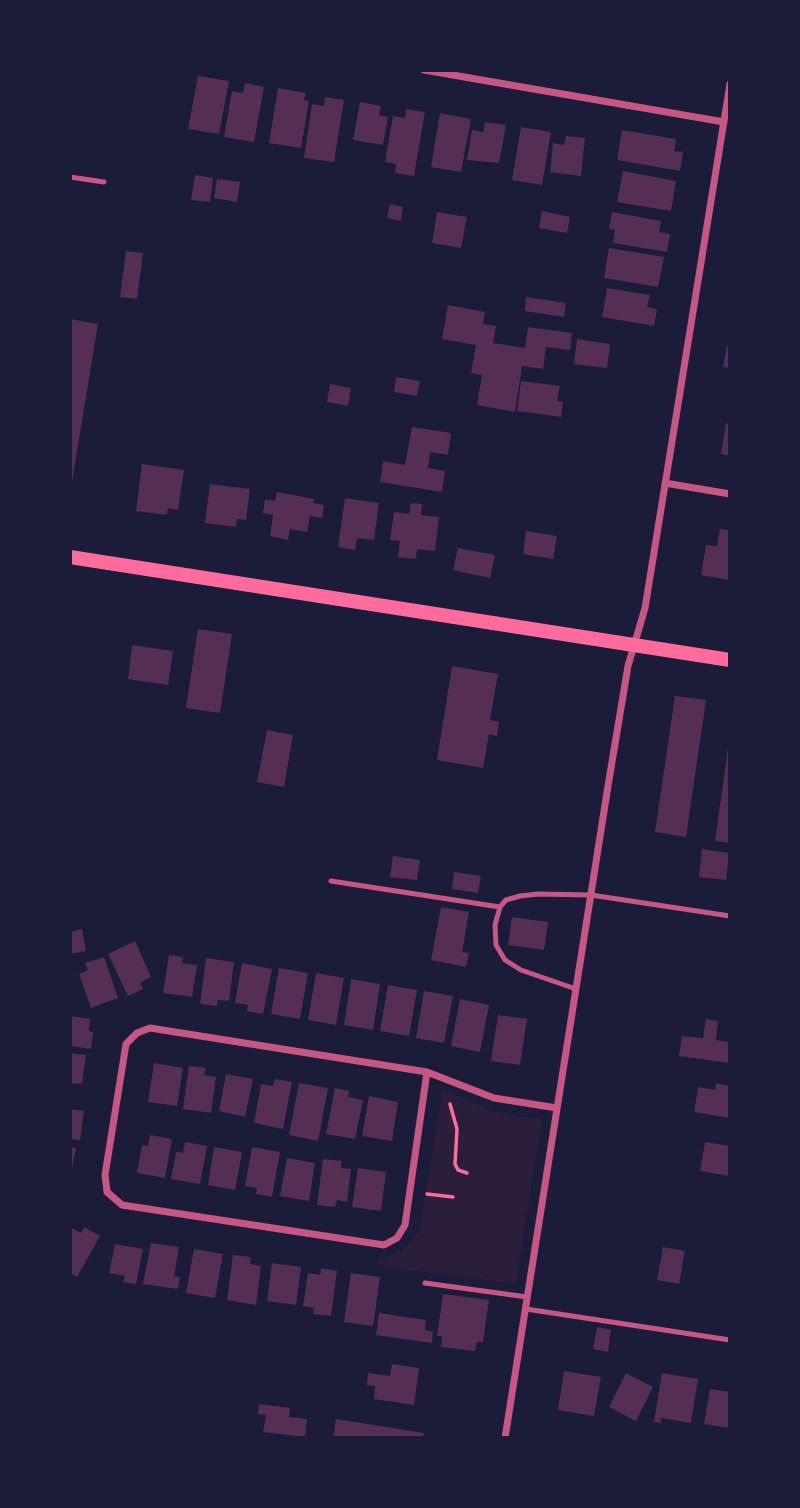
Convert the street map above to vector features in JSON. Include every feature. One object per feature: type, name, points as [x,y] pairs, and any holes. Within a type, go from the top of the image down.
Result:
[{"type":"main road","points":[[70,557],[730,660]]},
{"type":"street","points":[[424,70],[724,122]]},
{"type":"street","points":[[505,1438],[626,676],[645,608],[730,84]]},
{"type":"street","points":[[665,483],[730,494]]},
{"type":"street","points":[[427,1072],[405,1225],[397,1238],[384,1245],[122,1205],[107,1192],[105,1175],[126,1044],[136,1033],[150,1028],[427,1072],[494,1098],[557,1108]]},
{"type":"lane","points":[[70,177],[104,181]]},
{"type":"lane","points":[[331,881],[500,907]]},
{"type":"lane","points":[[576,989],[521,971],[505,960],[495,944],[495,925],[500,907],[506,900],[520,896],[591,895],[730,916]]},
{"type":"lane","points":[[425,1283],[527,1297]]},
{"type":"lane","points":[[526,1309],[730,1340]]},
{"type":"path","points":[[450,1104],[457,1129],[455,1164],[458,1170],[467,1173]]},
{"type":"path","points":[[427,1194],[453,1197]]},
{"type":"shaded area","points":[[443,1090],[492,1110],[542,1119],[516,1284],[377,1266],[378,1260],[402,1251],[419,1231]]},
{"type":"building","points":[[198,76],[229,81],[219,134],[188,129]]},
{"type":"building","points":[[245,83],[264,87],[254,142],[224,137],[232,91],[243,93]]},
{"type":"building","points":[[278,88],[306,93],[304,100],[309,101],[301,148],[269,143]]},
{"type":"building","points":[[325,97],[344,100],[334,162],[304,158],[312,104],[324,106]]},
{"type":"building","points":[[360,102],[381,106],[379,115],[388,117],[383,145],[353,140]]},
{"type":"building","points":[[406,109],[425,112],[414,176],[395,173],[396,164],[385,162],[393,116],[405,118]]},
{"type":"building","points":[[440,113],[471,119],[461,172],[431,167]]},
{"type":"building","points":[[485,122],[506,125],[499,163],[467,160],[472,130],[483,132]]},
{"type":"building","points":[[521,127],[551,132],[542,185],[512,180]]},
{"type":"building","points":[[622,130],[676,139],[674,151],[683,152],[680,171],[617,160]]},
{"type":"building","points":[[566,136],[585,138],[581,176],[550,172],[553,143],[564,145]]},
{"type":"building","points":[[623,171],[676,181],[671,211],[617,202]]},
{"type":"building","points":[[195,175],[213,178],[210,202],[191,200]]},
{"type":"building","points":[[217,179],[240,182],[237,202],[214,198]]},
{"type":"building","points":[[390,204],[403,207],[401,221],[387,218]]},
{"type":"building","points":[[542,211],[570,217],[567,233],[539,228]]},
{"type":"building","points":[[437,212],[467,217],[461,248],[432,243]]},
{"type":"building","points":[[612,212],[661,221],[659,232],[670,234],[667,252],[613,243],[615,230],[609,229]]},
{"type":"building","points":[[609,248],[664,257],[658,287],[604,278]]},
{"type":"building","points":[[126,251],[143,253],[137,299],[120,297]]},
{"type":"building","points":[[607,288],[650,295],[647,307],[657,309],[654,326],[602,317]]},
{"type":"building","points":[[526,297],[566,303],[564,317],[525,311]]},
{"type":"building","points":[[448,305],[485,312],[483,324],[496,326],[493,343],[525,348],[528,327],[572,333],[570,350],[546,347],[543,369],[522,366],[515,412],[477,405],[482,375],[471,373],[476,345],[442,339]]},
{"type":"building","points":[[70,319],[98,324],[71,488],[70,487]]},
{"type":"building","points":[[577,339],[610,344],[607,368],[574,364]]},
{"type":"building","points":[[727,346],[730,347],[730,368],[723,367]]},
{"type":"building","points":[[396,377],[420,381],[417,396],[394,392]]},
{"type":"building","points":[[521,381],[560,386],[557,401],[563,402],[561,417],[517,411]]},
{"type":"building","points":[[330,384],[351,388],[348,406],[327,402]]},
{"type":"building","points":[[726,423],[730,424],[730,456],[721,454]]},
{"type":"building","points":[[412,427],[451,433],[448,455],[430,452],[428,468],[445,471],[442,492],[380,482],[383,461],[405,465]]},
{"type":"building","points":[[142,464],[184,470],[178,510],[168,508],[167,515],[136,511]]},
{"type":"building","points":[[210,484],[250,489],[246,520],[237,519],[236,527],[205,523]]},
{"type":"building","points":[[277,492],[314,499],[313,503],[324,505],[322,518],[310,516],[307,532],[290,529],[288,540],[270,536],[273,515],[263,513],[265,499],[275,501]]},
{"type":"building","points":[[345,498],[379,503],[374,540],[357,538],[355,550],[338,547]]},
{"type":"building","points":[[411,503],[422,504],[421,515],[439,517],[435,551],[417,549],[416,559],[398,557],[400,541],[390,540],[394,512],[409,514]]},
{"type":"building","points":[[720,529],[730,530],[729,580],[701,575],[706,545],[717,546]]},
{"type":"building","points":[[526,531],[557,536],[553,559],[523,554]]},
{"type":"building","points":[[458,548],[495,555],[490,578],[453,570]]},
{"type":"building","points":[[198,629],[232,634],[220,713],[186,708]]},
{"type":"building","points":[[132,645],[173,651],[168,685],[128,679]]},
{"type":"building","points":[[452,666],[498,674],[490,720],[499,722],[497,736],[489,734],[483,768],[437,760]]},
{"type":"building","points":[[675,696],[706,700],[686,837],[655,832]]},
{"type":"building","points":[[267,730],[293,735],[284,787],[257,782]]},
{"type":"building","points":[[730,748],[730,843],[715,841]]},
{"type":"building","points":[[702,849],[729,853],[726,880],[699,877]]},
{"type":"building","points":[[393,856],[420,860],[417,880],[390,877]]},
{"type":"building","points":[[454,872],[481,876],[478,893],[452,889]]},
{"type":"building","points":[[441,907],[469,912],[462,952],[469,953],[466,967],[431,960]]},
{"type":"building","points":[[512,917],[548,922],[544,950],[508,945]]},
{"type":"building","points":[[82,929],[86,951],[70,954],[70,932]]},
{"type":"building","points":[[135,941],[151,977],[140,983],[143,989],[128,996],[108,954]]},
{"type":"building","points":[[169,955],[183,957],[182,963],[197,965],[192,997],[163,993]]},
{"type":"building","points":[[104,957],[118,998],[91,1008],[79,974],[88,970],[85,963]]},
{"type":"building","points":[[206,958],[234,962],[229,1001],[218,1000],[217,1006],[200,1004]]},
{"type":"building","points":[[242,963],[272,969],[263,1014],[247,1011],[248,1005],[235,1003]]},
{"type":"building","points":[[279,968],[308,973],[300,1019],[271,1014]]},
{"type":"building","points":[[316,973],[344,978],[336,1025],[308,1020]]},
{"type":"building","points":[[351,979],[380,984],[373,1030],[344,1025]]},
{"type":"building","points":[[388,985],[417,990],[409,1036],[380,1031]]},
{"type":"building","points":[[424,991],[453,996],[444,1043],[416,1038]]},
{"type":"building","points":[[460,999],[489,1005],[480,1052],[451,1046]]},
{"type":"building","points":[[498,1015],[527,1019],[520,1065],[491,1061]]},
{"type":"building","points":[[70,1016],[90,1019],[89,1031],[93,1032],[91,1049],[70,1046]]},
{"type":"building","points":[[706,1019],[718,1021],[716,1040],[730,1042],[729,1063],[679,1056],[682,1036],[703,1038]]},
{"type":"building","points":[[70,1053],[86,1055],[82,1084],[70,1083]]},
{"type":"building","points":[[154,1063],[183,1068],[177,1106],[148,1102]]},
{"type":"building","points":[[189,1066],[206,1068],[204,1075],[216,1077],[211,1113],[183,1109]]},
{"type":"building","points":[[226,1074],[253,1079],[245,1117],[219,1111]]},
{"type":"building","points":[[275,1079],[292,1082],[283,1129],[254,1123],[261,1084],[273,1086]]},
{"type":"building","points":[[299,1083],[328,1088],[318,1141],[289,1135]]},
{"type":"building","points":[[716,1083],[730,1086],[730,1118],[694,1112],[698,1087],[715,1090]]},
{"type":"building","points":[[335,1088],[349,1091],[348,1097],[363,1100],[355,1139],[326,1134]]},
{"type":"building","points":[[369,1096],[398,1102],[392,1141],[362,1136]]},
{"type":"building","points":[[70,1109],[84,1111],[80,1140],[70,1139]]},
{"type":"building","points":[[150,1135],[172,1139],[165,1178],[137,1173],[142,1145],[148,1146]]},
{"type":"building","points":[[185,1142],[207,1146],[200,1184],[171,1179],[176,1152],[183,1153]]},
{"type":"building","points":[[705,1142],[730,1146],[730,1176],[700,1171]]},
{"type":"building","points":[[70,1147],[76,1148],[71,1173],[70,1173]]},
{"type":"building","points":[[214,1147],[242,1152],[235,1190],[208,1185]]},
{"type":"building","points":[[252,1147],[280,1152],[272,1197],[256,1194],[257,1188],[245,1186]]},
{"type":"building","points":[[287,1158],[315,1163],[309,1201],[280,1196]]},
{"type":"building","points":[[323,1159],[342,1161],[341,1168],[351,1169],[347,1202],[337,1200],[335,1207],[317,1205]]},
{"type":"building","points":[[358,1168],[386,1172],[381,1211],[352,1207]]},
{"type":"building","points":[[70,1227],[81,1233],[84,1227],[100,1236],[77,1277],[70,1273]]},
{"type":"building","points":[[151,1243],[179,1247],[174,1276],[180,1277],[178,1289],[143,1284]]},
{"type":"building","points":[[115,1244],[143,1249],[136,1284],[123,1282],[125,1276],[109,1273]]},
{"type":"building","points":[[663,1247],[685,1251],[679,1284],[657,1280]]},
{"type":"building","points":[[194,1249],[223,1254],[215,1298],[186,1293]]},
{"type":"building","points":[[233,1255],[251,1257],[250,1264],[261,1266],[256,1305],[227,1300]]},
{"type":"building","points":[[272,1263],[301,1267],[296,1305],[267,1301]]},
{"type":"building","points":[[321,1268],[337,1271],[331,1316],[313,1314],[314,1308],[303,1306],[308,1273],[320,1275]]},
{"type":"building","points":[[351,1273],[380,1277],[373,1326],[344,1322]]},
{"type":"building","points":[[443,1294],[489,1300],[483,1342],[477,1342],[475,1351],[441,1347],[442,1336],[437,1336]]},
{"type":"building","points":[[379,1313],[426,1320],[425,1330],[433,1332],[432,1343],[376,1335]]},
{"type":"building","points":[[597,1327],[611,1330],[608,1352],[593,1349]]},
{"type":"building","points":[[392,1364],[419,1368],[414,1405],[374,1399],[375,1386],[367,1385],[368,1373],[390,1376]]},
{"type":"building","points":[[564,1371],[601,1377],[594,1416],[558,1410]]},
{"type":"building","points":[[626,1373],[653,1387],[636,1421],[609,1407]]},
{"type":"building","points":[[662,1373],[698,1379],[691,1423],[661,1418],[661,1423],[654,1422]]},
{"type":"building","points":[[710,1389],[730,1392],[730,1428],[704,1424]]},
{"type":"building","points":[[259,1404],[290,1408],[289,1417],[307,1419],[305,1437],[263,1432],[266,1415],[258,1414]]},
{"type":"building","points":[[336,1419],[424,1433],[423,1438],[333,1438]]}]
